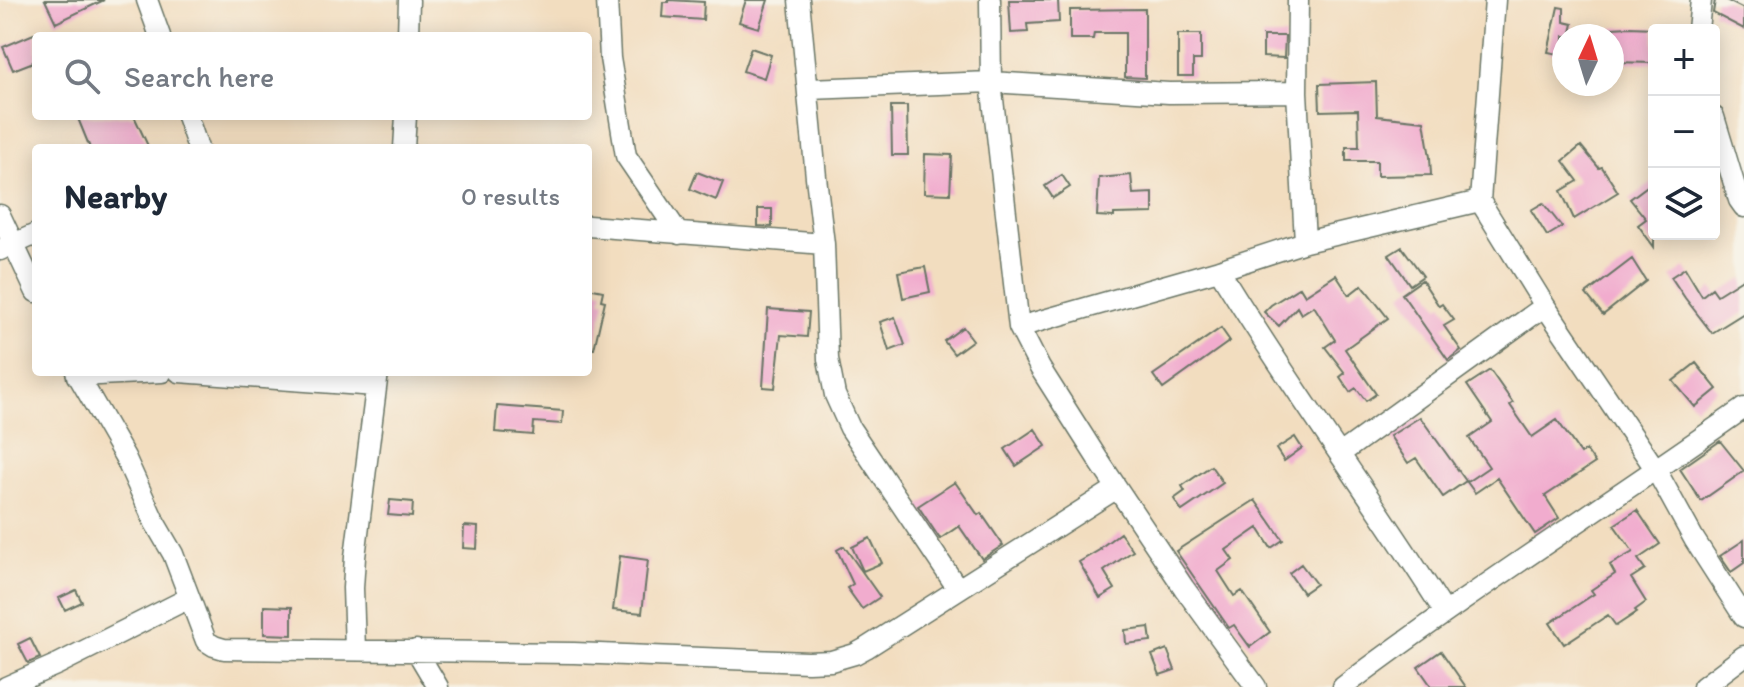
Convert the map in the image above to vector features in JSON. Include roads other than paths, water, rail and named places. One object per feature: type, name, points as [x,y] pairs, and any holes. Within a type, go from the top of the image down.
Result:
[{"type":"street","points":[[147,0],[159,32]]},
{"type":"street","points":[[408,32],[409,0]]},
{"type":"street","points":[[607,0],[610,58],[626,156],[679,234]]},
{"type":"street","points":[[799,0],[824,244],[828,359],[835,395],[850,428],[958,589]]},
{"type":"street","points":[[990,0],[991,82],[1019,327],[1040,368],[1117,488],[1256,687]]},
{"type":"street","points":[[1298,0],[1297,92],[1305,242]]},
{"type":"street","points":[[1495,0],[1480,201],[1545,306],[1656,470],[1694,539],[1744,617]]},
{"type":"street","points":[[1699,24],[1701,0]]},
{"type":"street","points":[[809,89],[991,82],[1169,93],[1297,92]]},
{"type":"street","points":[[188,120],[197,144]]},
{"type":"street","points":[[404,144],[406,120]]},
{"type":"street","points":[[1720,137],[1739,200],[1744,207]]},
{"type":"street","points":[[1019,327],[1305,242],[1480,201]]},
{"type":"street","points":[[0,215],[7,247],[32,286]]},
{"type":"street","points":[[592,226],[824,244]]},
{"type":"street","points":[[7,247],[32,236]]},
{"type":"street","points":[[1219,270],[1250,322],[1445,613]]},
{"type":"street","points":[[1340,454],[1545,306]]},
{"type":"street","points":[[77,376],[125,457],[173,554],[206,641],[224,649],[574,653],[784,662],[831,661],[866,648],[1117,488]]},
{"type":"street","points":[[292,376],[377,379],[355,557],[355,650]]},
{"type":"street","points":[[1343,687],[1445,613],[1744,408]]},
{"type":"street","points":[[6,687],[189,598]]},
{"type":"street","points":[[416,650],[438,687]]},
{"type":"street","points":[[1703,687],[1744,656]]}]
